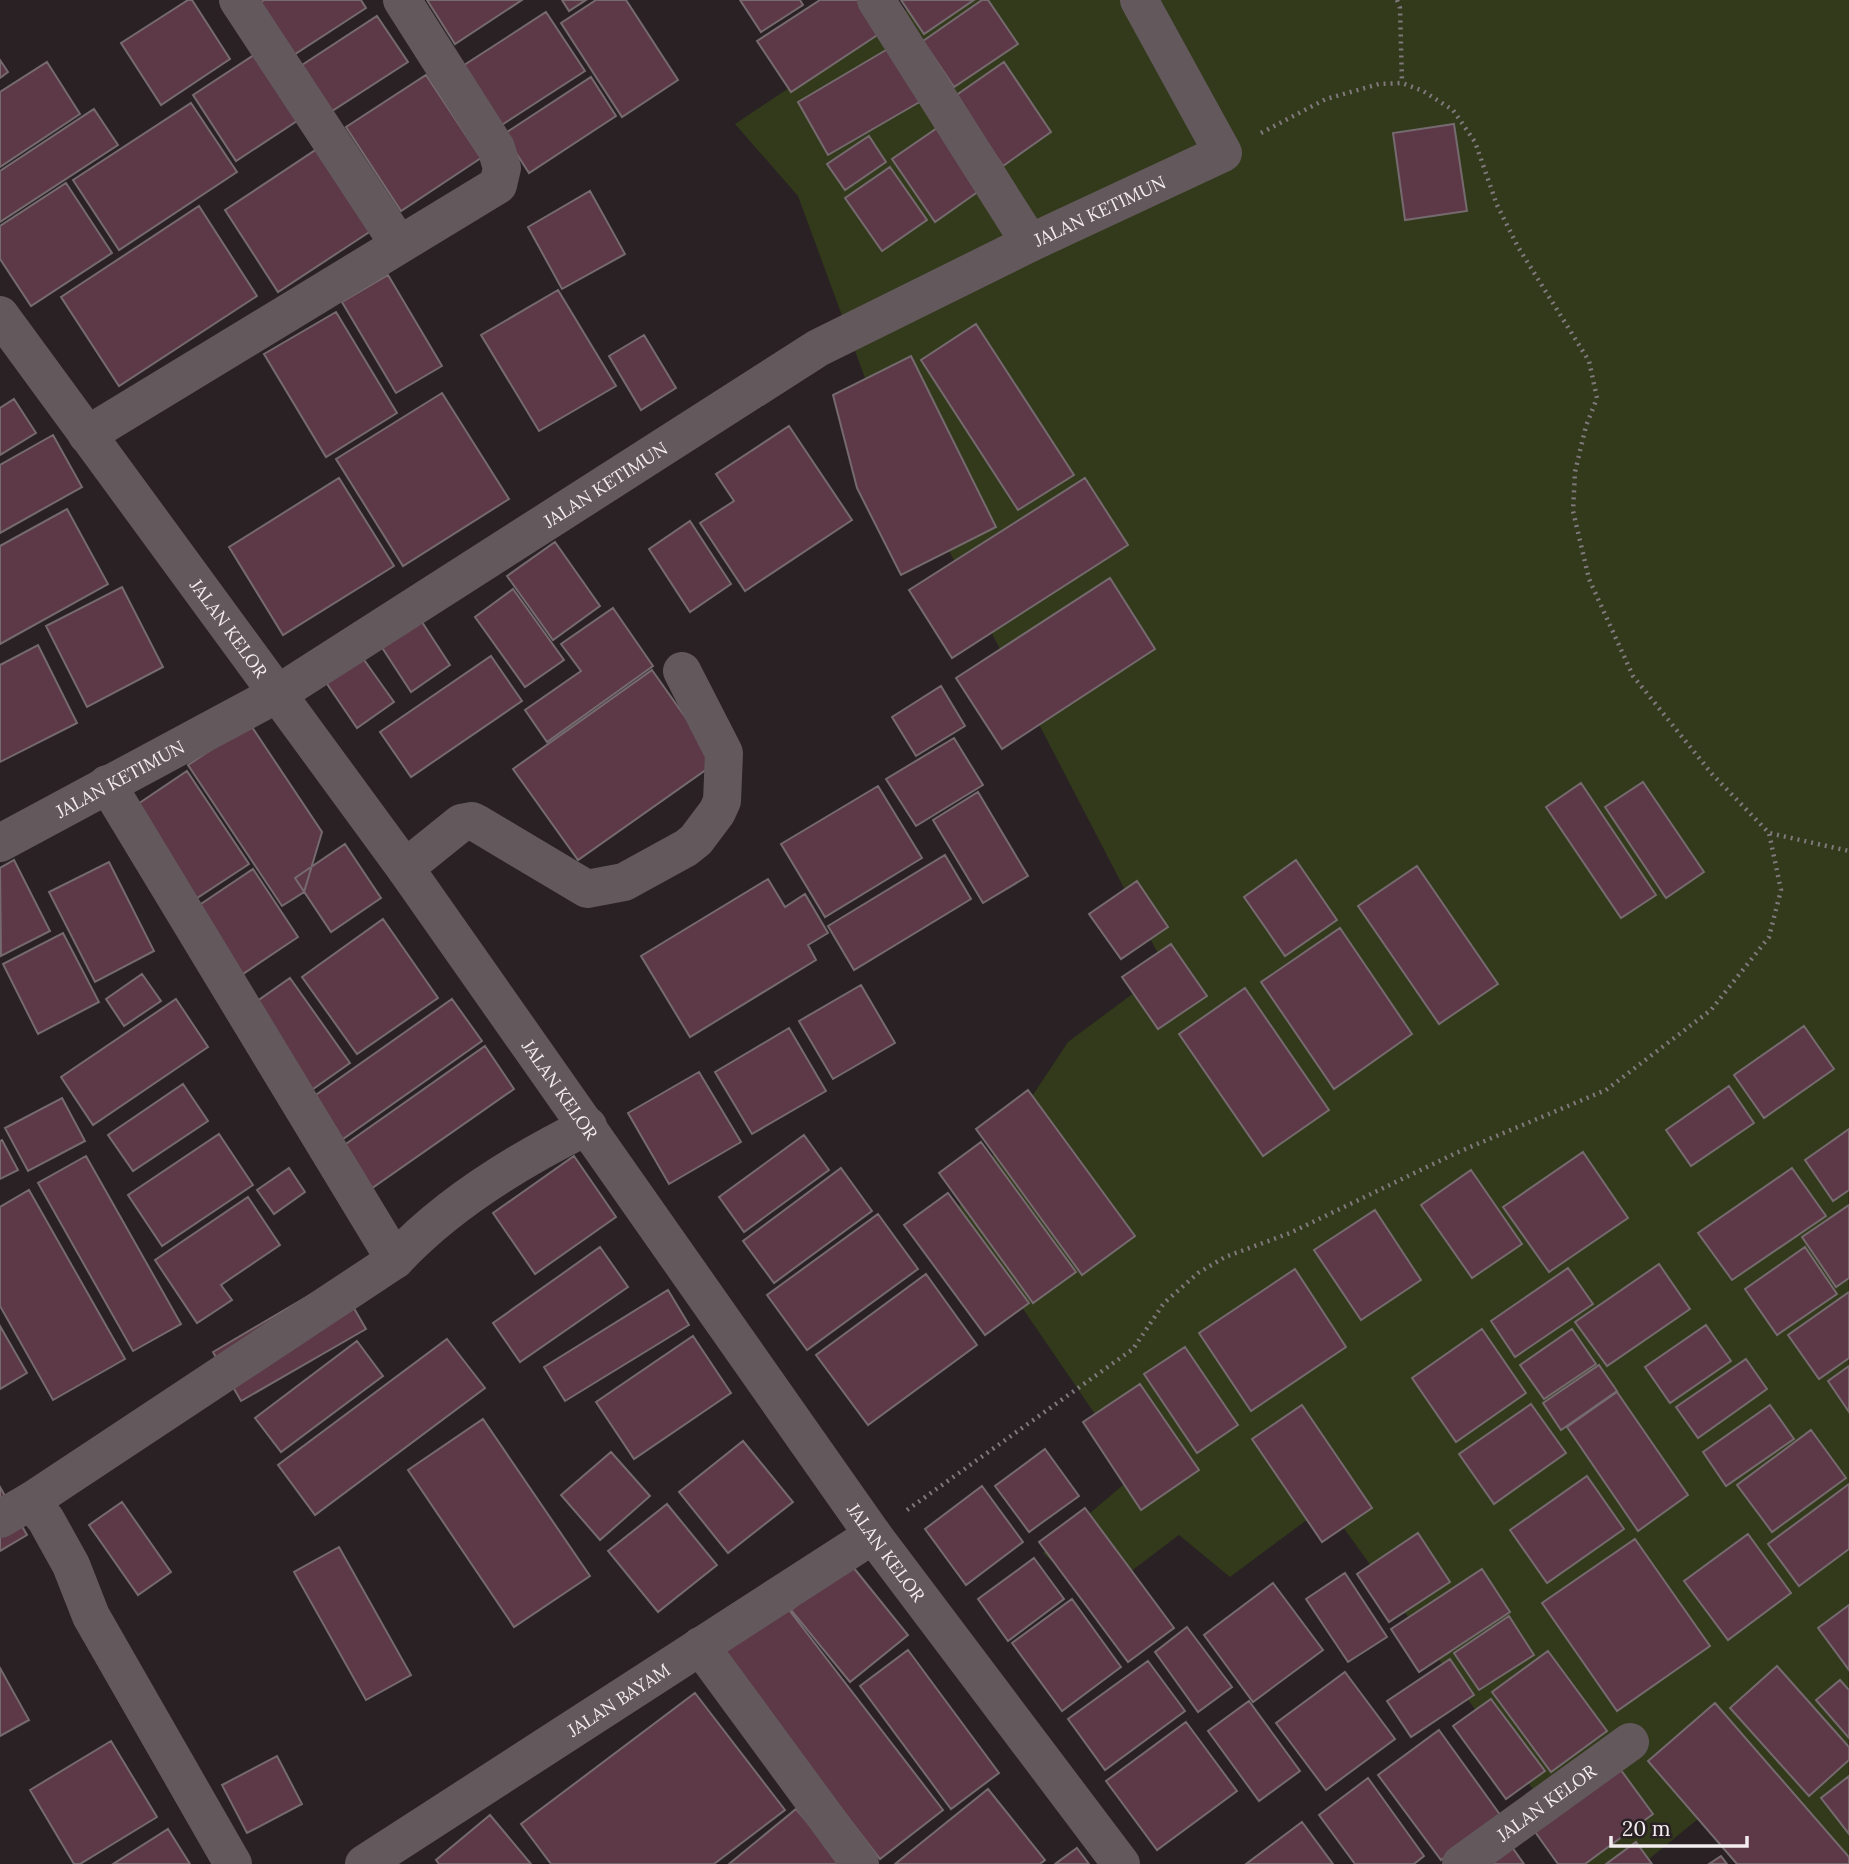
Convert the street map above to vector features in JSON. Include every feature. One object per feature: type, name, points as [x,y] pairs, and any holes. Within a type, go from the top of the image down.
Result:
[{"type":"street","points":[[238,0],[398,243]]},
{"type":"street","points":[[87,435],[398,243],[498,185],[502,168],[496,148],[402,0]]},
{"type":"street","points":[[876,0],[1030,243]]},
{"type":"street","points":[[1139,0],[1223,153]]},
{"type":"street","name":"JALAN KETIMUN","points":[[0,843],[279,692],[818,348],[1030,243],[1223,153]]},
{"type":"street","name":"JALAN KELOR","points":[[0,315],[279,692],[405,868],[873,1535],[1121,1864]]},
{"type":"street","points":[[405,868],[467,821],[478,824],[587,889],[624,882],[692,844],[717,812],[722,801],[724,752],[682,671]]},
{"type":"street","points":[[107,784],[396,1260]]},
{"type":"street","points":[[15,1510],[396,1260],[425,1228],[492,1181],[547,1146],[588,1126]]},
{"type":"street","points":[[15,1510],[46,1520],[71,1564],[91,1616],[233,1864]]},
{"type":"street","name":"JALAN BAYAM","points":[[364,1864],[873,1535]]},
{"type":"street","points":[[700,1646],[860,1864]]},
{"type":"street","name":"JALAN KELOR","points":[[1461,1864],[1630,1742]]},
{"type":"path","points":[[1397,0],[1400,8],[1402,83]]},
{"type":"path","points":[[873,1535],[1133,1349],[1164,1303],[1198,1273],[1225,1257],[1290,1233],[1456,1153],[1606,1090],[1711,1010],[1769,937],[1781,890],[1769,833],[1712,774],[1633,676],[1589,579],[1573,511],[1575,472],[1586,426],[1597,398],[1588,361],[1518,247],[1497,205],[1475,142],[1452,110],[1423,91],[1402,83],[1380,84],[1326,99],[1223,153]]},
{"type":"path","points":[[1769,833],[1849,851]]},
{"type":"green space","points":[[920,0],[1849,0],[1849,1864],[1715,1805],[1643,1864],[1587,1864],[1327,1505],[1230,1577],[1179,1535],[1093,1600],[1043,1553],[1136,1474],[956,1211],[1068,1042],[1166,969],[879,416],[798,196],[735,124]]},
{"type":"building","points":[[192,0],[230,59],[161,105],[121,43]]},
{"type":"building","points":[[264,0],[361,0],[366,8],[289,58],[255,6]]},
{"type":"building","points":[[427,0],[522,0],[455,44]]},
{"type":"building","points":[[562,0],[586,0],[569,11]]},
{"type":"building","points":[[596,0],[626,0],[678,80],[622,117],[561,23]]},
{"type":"building","points":[[740,0],[800,0],[803,5],[761,32]]},
{"type":"building","points":[[820,0],[869,0],[888,28],[791,92],[757,41]]},
{"type":"building","points":[[901,0],[974,0],[924,34]]},
{"type":"building","points":[[982,0],[988,0],[1018,44],[954,87],[923,41]]},
{"type":"building","points":[[546,12],[585,71],[497,128],[458,69]]},
{"type":"building","points":[[377,16],[408,62],[332,111],[302,65]]},
{"type":"building","points":[[891,47],[923,100],[828,155],[798,102]]},
{"type":"building","points":[[254,55],[297,121],[236,161],[193,95]]},
{"type":"building","points":[[0,60],[8,72],[0,78]]},
{"type":"building","points":[[47,62],[80,114],[0,167],[0,92]]},
{"type":"building","points":[[1004,62],[1051,132],[1003,166],[955,96]]},
{"type":"building","points":[[426,75],[481,158],[401,211],[346,127]]},
{"type":"building","points":[[591,77],[616,116],[529,173],[504,134]]},
{"type":"building","points":[[191,103],[237,172],[119,250],[73,180]]},
{"type":"building","points":[[94,109],[118,145],[0,222],[0,171]]},
{"type":"building","points":[[943,124],[986,186],[935,222],[892,159]]},
{"type":"building","points":[[1454,124],[1467,211],[1405,220],[1393,133]]},
{"type":"building","points":[[869,136],[886,162],[845,190],[827,164]]},
{"type":"building","points":[[323,145],[377,227],[278,292],[225,210]]},
{"type":"building","points":[[890,167],[927,220],[882,251],[845,198]]},
{"type":"building","points":[[66,183],[112,253],[31,306],[0,259],[0,226]]},
{"type":"building","points":[[590,191],[625,254],[562,289],[528,227]]},
{"type":"building","points":[[199,206],[257,296],[119,386],[61,297]]},
{"type":"building","points":[[388,275],[442,366],[396,393],[342,302]]},
{"type":"building","points":[[558,290],[616,386],[539,431],[481,335]]},
{"type":"building","points":[[336,312],[397,413],[326,457],[264,354]]},
{"type":"building","points":[[976,324],[1074,475],[1018,510],[921,360]]},
{"type":"building","points":[[644,335],[676,388],[641,410],[609,356]]},
{"type":"building","points":[[911,356],[996,527],[901,575],[857,488],[833,395]]},
{"type":"building","points":[[442,393],[509,499],[403,566],[336,459]]},
{"type":"building","points":[[14,399],[36,433],[0,455],[0,408]]},
{"type":"building","points":[[789,426],[852,520],[745,591],[700,523],[734,501],[716,474]]},
{"type":"building","points":[[53,435],[82,487],[0,533],[0,465]]},
{"type":"building","points":[[339,478],[394,566],[283,635],[229,547]]},
{"type":"building","points":[[1085,478],[1128,545],[952,658],[909,590]]},
{"type":"building","points":[[67,509],[108,584],[0,644],[0,546]]},
{"type":"building","points":[[690,521],[731,584],[690,612],[649,549]]},
{"type":"building","points":[[555,542],[600,606],[553,640],[507,576]]},
{"type":"building","points":[[1110,578],[1155,649],[1002,749],[956,678]]},
{"type":"building","points":[[122,587],[163,667],[87,707],[46,626]]},
{"type":"building","points":[[513,589],[564,660],[525,687],[475,617]]},
{"type":"building","points":[[613,608],[653,666],[547,742],[525,710],[581,671],[561,644]]},
{"type":"building","points":[[420,619],[450,665],[411,692],[381,646]]},
{"type":"building","points":[[38,645],[77,723],[0,762],[0,665]]},
{"type":"building","points":[[491,656],[522,701],[411,777],[380,732]]},
{"type":"building","points":[[362,657],[394,702],[357,728],[325,681]]},
{"type":"building","points":[[652,670],[717,762],[578,860],[513,769]]},
{"type":"building","points":[[941,686],[965,726],[916,756],[892,717]]},
{"type":"building","points":[[250,724],[322,832],[304,892],[282,906],[188,765]]},
{"type":"building","points":[[954,738],[983,785],[916,826],[886,779]]},
{"type":"building","points":[[187,771],[249,864],[194,900],[132,808]]},
{"type":"building","points":[[1643,782],[1704,872],[1666,898],[1605,807]]},
{"type":"building","points":[[1581,783],[1656,895],[1621,918],[1546,807]]},
{"type":"building","points":[[878,786],[922,858],[825,917],[781,844]]},
{"type":"building","points":[[978,792],[1028,876],[983,903],[933,820]]},
{"type":"building","points":[[345,844],[381,898],[331,932],[295,878]]},
{"type":"building","points":[[945,855],[971,899],[854,970],[828,926]]},
{"type":"building","points":[[14,860],[50,931],[1,956],[0,868]]},
{"type":"building","points":[[1296,860],[1337,920],[1285,956],[1244,897]]},
{"type":"building","points":[[109,862],[154,951],[95,982],[49,892]]},
{"type":"building","points":[[1417,866],[1498,984],[1439,1024],[1358,906]]},
{"type":"building","points":[[253,869],[298,937],[234,980],[189,912]]},
{"type":"building","points":[[768,879],[785,907],[805,894],[828,933],[808,945],[816,960],[690,1037],[641,956]]},
{"type":"building","points":[[1137,881],[1168,927],[1121,959],[1089,914]]},
{"type":"building","points":[[383,919],[438,998],[357,1054],[302,977]]},
{"type":"building","points":[[1340,928],[1412,1034],[1334,1089],[1261,982]]},
{"type":"building","points":[[63,933],[99,1002],[38,1034],[3,964]]},
{"type":"building","points":[[1171,944],[1207,996],[1158,1029],[1122,977]]},
{"type":"building","points":[[142,974],[161,1001],[124,1026],[106,999]]},
{"type":"building","points":[[290,978],[350,1063],[296,1101],[236,1016]]},
{"type":"building","points":[[861,985],[895,1043],[833,1079],[799,1021]]},
{"type":"building","points":[[1245,988],[1329,1110],[1263,1156],[1179,1034]]},
{"type":"building","points":[[176,999],[208,1047],[93,1125],[61,1077]]},
{"type":"building","points":[[452,999],[482,1041],[333,1146],[303,1104]]},
{"type":"building","points":[[1804,1026],[1834,1069],[1764,1118],[1734,1075]]},
{"type":"building","points":[[789,1028],[826,1091],[752,1134],[715,1072]]},
{"type":"building","points":[[485,1046],[514,1089],[355,1200],[326,1158]]},
{"type":"building","points":[[699,1072],[741,1142],[669,1184],[628,1113]]},
{"type":"building","points":[[183,1084],[208,1121],[133,1171],[108,1135]]},
{"type":"building","points":[[1729,1086],[1754,1123],[1691,1166],[1666,1130]]},
{"type":"building","points":[[1028,1090],[1135,1236],[1082,1275],[976,1129]]},
{"type":"building","points":[[62,1098],[85,1141],[28,1171],[5,1128]]},
{"type":"building","points":[[1849,1129],[1849,1190],[1833,1201],[1805,1160]]},
{"type":"building","points":[[219,1134],[253,1185],[162,1246],[128,1195]]},
{"type":"building","points":[[804,1135],[829,1170],[744,1232],[719,1197]]},
{"type":"building","points":[[2,1140],[18,1170],[0,1179],[0,1141]]},
{"type":"building","points":[[981,1142],[1076,1272],[1033,1303],[939,1173]]},
{"type":"building","points":[[1583,1152],[1628,1218],[1549,1272],[1503,1207]]},
{"type":"building","points":[[86,1156],[181,1324],[133,1351],[38,1183]]},
{"type":"building","points":[[574,1156],[616,1217],[535,1274],[493,1213]]},
{"type":"building","points":[[289,1168],[305,1192],[274,1214],[257,1190]]},
{"type":"building","points":[[841,1168],[872,1211],[774,1283],[743,1241]]},
{"type":"building","points":[[1792,1168],[1826,1216],[1732,1280],[1698,1233]]},
{"type":"building","points":[[1471,1170],[1522,1244],[1472,1278],[1421,1205]]},
{"type":"building","points":[[29,1190],[125,1359],[53,1400],[0,1306],[0,1207]]},
{"type":"building","points":[[948,1193],[1029,1303],[985,1335],[904,1225]]},
{"type":"building","points":[[248,1197],[280,1245],[221,1285],[232,1300],[197,1323],[155,1260]]},
{"type":"building","points":[[1849,1205],[1849,1278],[1836,1287],[1802,1237]]},
{"type":"building","points":[[1375,1210],[1421,1280],[1361,1320],[1314,1250]]},
{"type":"building","points":[[878,1214],[918,1269],[807,1350],[767,1295]]},
{"type":"building","points":[[600,1247],[628,1287],[520,1362],[493,1323]]},
{"type":"building","points":[[1805,1247],[1837,1294],[1777,1335],[1745,1289]]},
{"type":"building","points":[[1659,1264],[1690,1309],[1607,1366],[1575,1322]]},
{"type":"building","points":[[1568,1268],[1593,1304],[1515,1357],[1491,1321]]},
{"type":"building","points":[[1295,1269],[1346,1347],[1251,1411],[1199,1333]]},
{"type":"building","points":[[926,1274],[977,1345],[868,1425],[816,1355]]},
{"type":"building","points":[[337,1279],[366,1329],[241,1401],[213,1352]]},
{"type":"building","points":[[668,1290],[689,1325],[565,1401],[544,1367]]},
{"type":"building","points":[[1849,1292],[1849,1358],[1819,1379],[1788,1335]]},
{"type":"building","points":[[1706,1325],[1731,1361],[1670,1403],[1645,1367]]},
{"type":"building","points":[[0,1326],[27,1373],[0,1389]]},
{"type":"building","points":[[1482,1329],[1526,1393],[1456,1442],[1412,1378]]},
{"type":"building","points":[[1572,1329],[1596,1364],[1544,1399],[1520,1365]]},
{"type":"building","points":[[693,1336],[731,1393],[634,1459],[596,1402]]},
{"type":"building","points":[[447,1339],[485,1388],[315,1515],[278,1465]]},
{"type":"building","points":[[357,1341],[383,1376],[281,1452],[255,1418]]},
{"type":"building","points":[[1185,1347],[1238,1425],[1197,1453],[1144,1374]]},
{"type":"building","points":[[1746,1359],[1767,1389],[1698,1438],[1676,1407]]},
{"type":"building","points":[[1599,1365],[1617,1391],[1561,1430],[1543,1403]]},
{"type":"building","points":[[1849,1366],[1849,1412],[1828,1381]]},
{"type":"building","points":[[1140,1384],[1199,1470],[1141,1510],[1083,1422]]},
{"type":"building","points":[[1617,1392],[1688,1495],[1638,1531],[1567,1427]]},
{"type":"building","points":[[1531,1404],[1566,1453],[1494,1504],[1459,1454]]},
{"type":"building","points":[[1302,1405],[1372,1508],[1322,1542],[1252,1439]]},
{"type":"building","points":[[1770,1405],[1794,1439],[1726,1486],[1703,1452]]},
{"type":"building","points":[[483,1419],[590,1576],[514,1627],[408,1470]]},
{"type":"building","points":[[1811,1430],[1846,1478],[1772,1532],[1737,1485]]},
{"type":"building","points":[[743,1441],[793,1502],[728,1553],[679,1492]]},
{"type":"building","points":[[1045,1449],[1079,1496],[1029,1532],[995,1486]]},
{"type":"building","points":[[611,1452],[650,1496],[600,1540],[561,1495]]},
{"type":"building","points":[[1587,1476],[1624,1529],[1547,1583],[1510,1530]]},
{"type":"building","points":[[1849,1484],[1849,1549],[1799,1586],[1768,1544]]},
{"type":"building","points":[[982,1486],[1023,1542],[966,1585],[925,1529]]},
{"type":"building","points":[[0,1487],[27,1535],[0,1551]]},
{"type":"building","points":[[122,1502],[171,1572],[138,1595],[89,1525]]},
{"type":"building","points":[[667,1504],[717,1565],[658,1612],[608,1551]]},
{"type":"building","points":[[1085,1508],[1174,1628],[1128,1662],[1039,1542]]},
{"type":"building","points":[[1418,1533],[1450,1582],[1389,1622],[1357,1574]]},
{"type":"building","points":[[1748,1534],[1791,1593],[1728,1640],[1684,1581]]},
{"type":"building","points":[[1635,1539],[1710,1646],[1617,1711],[1542,1603]]},
{"type":"building","points":[[339,1547],[411,1675],[366,1700],[294,1572]]},
{"type":"building","points":[[1034,1558],[1064,1599],[1008,1641],[978,1599]]},
{"type":"building","points":[[849,1562],[908,1635],[850,1682],[791,1610]]},
{"type":"building","points":[[1482,1569],[1510,1612],[1419,1672],[1391,1629]]},
{"type":"building","points":[[1345,1573],[1387,1637],[1348,1662],[1306,1599]]},
{"type":"building","points":[[1273,1583],[1323,1650],[1253,1702],[1204,1635]]},
{"type":"building","points":[[776,1593],[943,1810],[880,1859],[713,1642]]},
{"type":"building","points":[[1072,1599],[1121,1667],[1062,1711],[1012,1643]]},
{"type":"building","points":[[1849,1605],[1849,1670],[1818,1628]]},
{"type":"building","points":[[1509,1616],[1534,1655],[1479,1690],[1454,1653]]},
{"type":"building","points":[[1187,1627],[1232,1687],[1198,1712],[1155,1652]]},
{"type":"building","points":[[908,1650],[999,1773],[951,1809],[860,1686]]},
{"type":"building","points":[[1548,1651],[1607,1731],[1551,1772],[1492,1692]]},
{"type":"building","points":[[1450,1659],[1474,1695],[1411,1737],[1387,1701]]},
{"type":"building","points":[[1148,1661],[1185,1711],[1105,1770],[1068,1719]]},
{"type":"building","points":[[1777,1666],[1849,1747],[1849,1760],[1809,1796],[1730,1708]]},
{"type":"building","points":[[0,1668],[29,1720],[0,1736]]},
{"type":"building","points":[[1345,1672],[1395,1739],[1326,1790],[1276,1723]]},
{"type":"building","points":[[1840,1680],[1849,1690],[1849,1738],[1816,1700]]},
{"type":"building","points":[[695,1693],[785,1810],[714,1864],[551,1864],[521,1824]]},
{"type":"building","points":[[1491,1699],[1545,1771],[1506,1799],[1453,1726]]},
{"type":"building","points":[[1249,1701],[1300,1771],[1259,1801],[1208,1731]]},
{"type":"building","points":[[1715,1703],[1849,1857],[1849,1864],[1737,1864],[1648,1761]]},
{"type":"building","points":[[1186,1722],[1237,1791],[1157,1850],[1106,1781]]},
{"type":"building","points":[[1439,1730],[1501,1816],[1441,1860],[1378,1775]]},
{"type":"building","points":[[111,1741],[157,1817],[80,1864],[74,1864],[30,1790]]},
{"type":"building","points":[[277,1756],[302,1804],[247,1833],[222,1785]]},
{"type":"building","points":[[1618,1766],[1653,1814],[1585,1864],[1558,1864],[1533,1829]]},
{"type":"building","points":[[1849,1776],[1849,1834],[1821,1798]]},
{"type":"building","points":[[1368,1778],[1424,1856],[1414,1864],[1355,1864],[1319,1815]]},
{"type":"building","points":[[988,1789],[1045,1860],[1040,1864],[895,1864]]},
{"type":"building","points":[[796,1809],[843,1864],[729,1864]]},
{"type":"building","points":[[490,1815],[531,1864],[439,1864],[436,1860]]},
{"type":"building","points":[[1302,1822],[1333,1864],[1246,1864]]},
{"type":"building","points":[[168,1829],[190,1864],[113,1864]]},
{"type":"building","points":[[1636,1842],[1652,1864],[1606,1864]]},
{"type":"building","points":[[1512,1847],[1524,1864],[1488,1864]]},
{"type":"building","points":[[1077,1848],[1089,1864],[1055,1864]]},
{"type":"building","points":[[1721,1856],[1727,1864],[1709,1864]]}]
